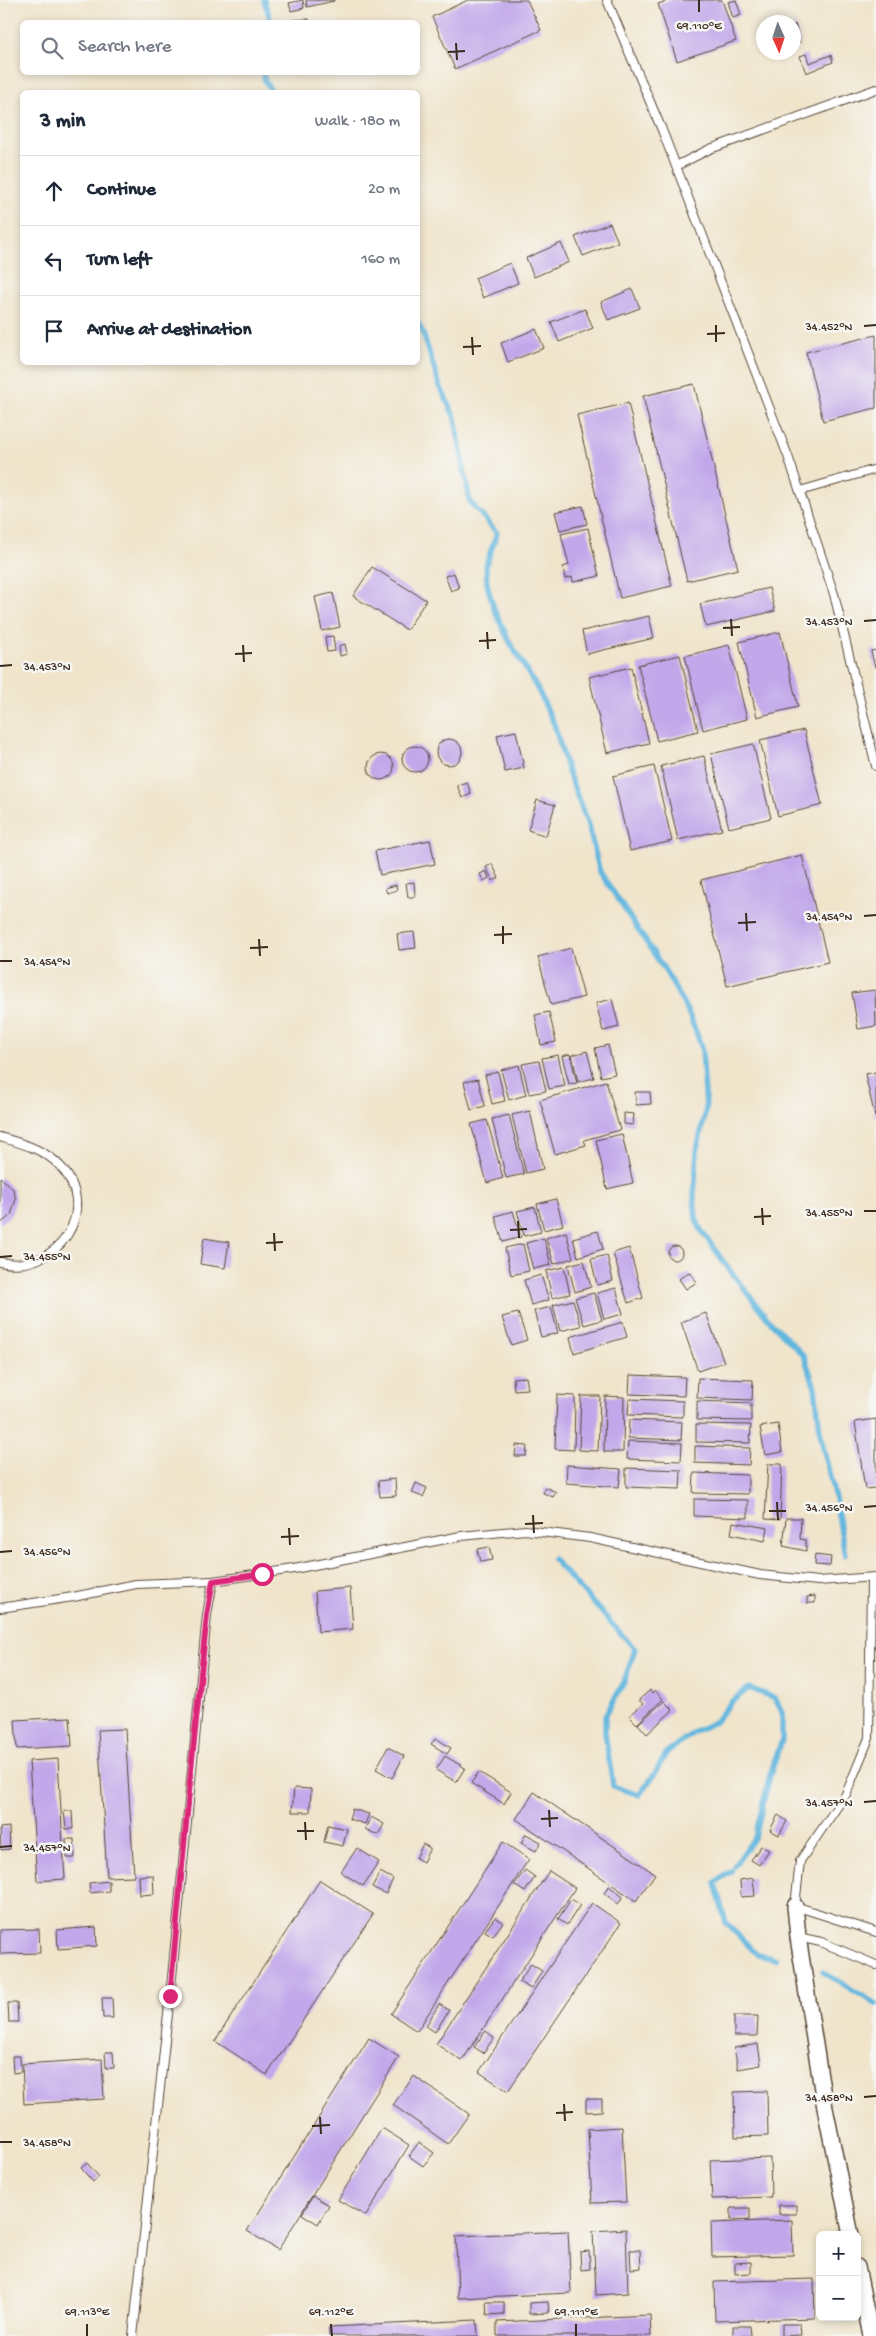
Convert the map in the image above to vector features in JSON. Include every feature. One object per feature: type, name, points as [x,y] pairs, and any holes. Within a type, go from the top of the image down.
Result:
[{"type":"street","points":[[795,1906],[798,1937],[825,2108],[850,2231]]},
{"type":"street","points":[[859,2276],[872,2336]]},
{"type":"lane","points":[[607,0],[676,166],[788,456],[834,594],[876,766]]},
{"type":"lane","points":[[676,166],[710,149],[876,89]]},
{"type":"lane","points":[[800,491],[876,469]]},
{"type":"lane","points":[[0,1137],[29,1147],[48,1156],[59,1164],[72,1187],[75,1212],[66,1237],[48,1256],[23,1264],[0,1262]]},
{"type":"lane","points":[[0,1608],[73,1597],[136,1584],[213,1581],[294,1569],[461,1536],[525,1530],[590,1538],[760,1575],[818,1581],[874,1578],[869,1738],[846,1794],[800,1861],[795,1906],[876,1932]]},
{"type":"lane","points":[[133,2336],[172,1977],[207,1615],[213,1581]]},
{"type":"lane","points":[[798,1937],[821,1942],[876,1965]]},
{"type":"building","points":[[303,0],[304,8],[291,11],[289,3]]},
{"type":"building","points":[[306,0],[334,0],[334,1],[307,7]]},
{"type":"building","points":[[468,0],[527,0],[541,30],[455,69],[432,17]]},
{"type":"building","points":[[670,0],[722,0],[736,41],[677,61],[658,4]]},
{"type":"building","points":[[736,0],[741,15],[733,18],[728,2]]},
{"type":"building","points":[[806,54],[809,63],[831,55],[833,62],[806,73],[801,56]]},
{"type":"building","points":[[610,223],[618,242],[583,256],[575,237]]},
{"type":"building","points":[[561,243],[569,262],[534,277],[526,258]]},
{"type":"building","points":[[510,263],[518,283],[483,298],[475,278]]},
{"type":"building","points":[[632,289],[640,308],[608,320],[601,302]]},
{"type":"building","points":[[585,309],[593,328],[559,342],[551,322]]},
{"type":"building","points":[[536,329],[544,348],[508,362],[501,343]]},
{"type":"building","points":[[876,335],[876,408],[823,421],[806,352]]},
{"type":"building","points":[[694,384],[738,569],[687,581],[643,396]]},
{"type":"building","points":[[628,403],[672,586],[620,598],[577,415]]},
{"type":"building","points":[[583,506],[587,524],[560,530],[555,512]]},
{"type":"building","points":[[588,528],[599,576],[573,582],[572,577],[565,579],[563,567],[569,565],[561,534]]},
{"type":"building","points":[[372,567],[426,600],[407,630],[353,596]]},
{"type":"building","points":[[454,573],[459,588],[451,591],[445,576]]},
{"type":"building","points":[[769,588],[775,611],[706,627],[700,604]]},
{"type":"building","points":[[333,593],[340,627],[322,631],[315,597]]},
{"type":"building","points":[[649,616],[654,638],[587,654],[582,631]]},
{"type":"building","points":[[780,632],[798,707],[757,717],[739,642]]},
{"type":"building","points":[[333,636],[335,651],[327,652],[325,637]]},
{"type":"building","points":[[345,644],[347,654],[340,656],[339,646]]},
{"type":"building","points":[[729,645],[747,719],[703,730],[685,656]]},
{"type":"building","points":[[876,650],[876,667],[875,667],[871,651]]},
{"type":"building","points":[[680,655],[698,731],[657,741],[638,665]]},
{"type":"building","points":[[631,667],[649,743],[607,753],[589,677]]},
{"type":"building","points":[[804,730],[822,805],[778,816],[760,740]]},
{"type":"building","points":[[516,731],[524,768],[505,772],[497,735]]},
{"type":"building","points":[[449,739],[458,743],[462,752],[458,761],[449,765],[440,761],[436,752],[440,743]]},
{"type":"building","points":[[753,744],[771,818],[729,828],[711,754]]},
{"type":"building","points":[[415,746],[424,750],[428,759],[424,768],[415,772],[406,768],[402,759],[406,750]]},
{"type":"building","points":[[381,754],[390,758],[394,767],[390,776],[381,780],[372,776],[368,767],[372,758]]},
{"type":"building","points":[[704,756],[722,830],[678,840],[661,766]]},
{"type":"building","points":[[654,766],[672,841],[630,851],[613,776]]},
{"type":"building","points":[[467,782],[471,794],[462,798],[457,785]]},
{"type":"building","points":[[537,800],[555,805],[546,836],[528,830]]},
{"type":"building","points":[[430,840],[435,864],[380,875],[375,851]]},
{"type":"building","points":[[802,855],[828,962],[727,986],[701,880]]},
{"type":"building","points":[[492,864],[499,878],[493,881],[486,867]]},
{"type":"building","points":[[486,871],[489,878],[483,881],[480,874]]},
{"type":"building","points":[[414,882],[415,897],[408,897],[406,883]]},
{"type":"building","points":[[396,885],[397,890],[387,893],[385,888]]},
{"type":"building","points":[[414,932],[416,948],[399,950],[397,934]]},
{"type":"building","points":[[571,948],[584,997],[551,1005],[538,957]]},
{"type":"building","points":[[875,990],[876,1026],[858,1029],[852,993]]},
{"type":"building","points":[[612,999],[619,1027],[603,1031],[596,1003]]},
{"type":"building","points":[[549,1012],[556,1042],[541,1045],[535,1015]]},
{"type":"building","points":[[608,1045],[615,1074],[601,1077],[595,1048]]},
{"type":"building","points":[[587,1051],[594,1078],[578,1082],[572,1055]]},
{"type":"building","points":[[570,1054],[577,1083],[569,1084],[562,1056]]},
{"type":"building","points":[[558,1055],[565,1086],[549,1089],[542,1058]]},
{"type":"building","points":[[539,1061],[546,1091],[529,1094],[522,1064]]},
{"type":"building","points":[[519,1065],[526,1095],[509,1100],[501,1070]]},
{"type":"building","points":[[498,1072],[505,1101],[492,1104],[485,1075]]},
{"type":"building","points":[[876,1072],[876,1117],[875,1117],[865,1074]]},
{"type":"building","points":[[478,1079],[485,1106],[471,1110],[464,1082]]},
{"type":"building","points":[[606,1081],[620,1130],[584,1140],[586,1145],[555,1154],[540,1100]]},
{"type":"building","points":[[635,1092],[650,1092],[651,1104],[636,1105]]},
{"type":"building","points":[[530,1111],[543,1169],[526,1173],[512,1115]]},
{"type":"building","points":[[624,1113],[634,1114],[633,1125],[624,1124]]},
{"type":"building","points":[[509,1115],[524,1174],[506,1178],[492,1119]]},
{"type":"building","points":[[487,1120],[503,1178],[487,1183],[471,1124]]},
{"type":"building","points":[[622,1134],[633,1183],[607,1189],[596,1140]]},
{"type":"building","points":[[0,1177],[13,1189],[16,1199],[11,1215],[0,1224]]},
{"type":"building","points":[[556,1199],[563,1225],[544,1230],[537,1204]]},
{"type":"building","points":[[535,1207],[541,1232],[524,1236],[517,1211]]},
{"type":"building","points":[[513,1211],[521,1237],[503,1242],[495,1216]]},
{"type":"building","points":[[598,1231],[603,1249],[578,1257],[573,1238]]},
{"type":"building","points":[[566,1232],[573,1258],[554,1264],[546,1238]]},
{"type":"building","points":[[204,1238],[229,1242],[225,1268],[200,1264]]},
{"type":"building","points":[[544,1238],[551,1265],[533,1269],[526,1243]]},
{"type":"building","points":[[523,1244],[529,1271],[511,1275],[505,1248]]},
{"type":"building","points":[[672,1246],[678,1246],[682,1253],[678,1260],[672,1260],[668,1256],[668,1250]]},
{"type":"building","points":[[629,1248],[643,1298],[628,1303],[613,1253]]},
{"type":"building","points":[[607,1255],[613,1281],[597,1285],[591,1259]]},
{"type":"building","points":[[584,1261],[591,1287],[575,1292],[568,1265]]},
{"type":"building","points":[[564,1267],[570,1294],[552,1298],[546,1271]]},
{"type":"building","points":[[689,1272],[697,1282],[686,1289],[679,1279]]},
{"type":"building","points":[[541,1275],[549,1300],[531,1305],[524,1280]]},
{"type":"building","points":[[616,1288],[623,1314],[604,1319],[597,1293]]},
{"type":"building","points":[[594,1293],[602,1320],[584,1325],[575,1298]]},
{"type":"building","points":[[573,1300],[581,1326],[560,1331],[553,1305]]},
{"type":"building","points":[[551,1307],[558,1333],[541,1337],[534,1311]]},
{"type":"building","points":[[518,1313],[527,1340],[511,1345],[502,1317]]},
{"type":"building","points":[[706,1313],[724,1362],[698,1371],[681,1322]]},
{"type":"building","points":[[623,1322],[627,1337],[574,1353],[570,1337]]},
{"type":"building","points":[[630,1375],[685,1377],[684,1396],[629,1394]]},
{"type":"building","points":[[526,1377],[528,1389],[514,1390],[513,1378]]},
{"type":"building","points":[[698,1378],[753,1380],[752,1400],[697,1398]]},
{"type":"building","points":[[557,1395],[575,1396],[574,1450],[555,1449]]},
{"type":"building","points":[[581,1396],[600,1396],[598,1451],[579,1450]]},
{"type":"building","points":[[605,1396],[624,1397],[623,1452],[604,1452]]},
{"type":"building","points":[[629,1399],[683,1401],[683,1417],[628,1415]]},
{"type":"building","points":[[697,1401],[751,1403],[751,1421],[697,1420]]},
{"type":"building","points":[[876,1419],[876,1488],[865,1489],[855,1422]]},
{"type":"building","points":[[629,1420],[682,1422],[681,1440],[628,1438]]},
{"type":"building","points":[[696,1424],[751,1425],[750,1443],[696,1442]]},
{"type":"building","points":[[778,1424],[782,1452],[765,1455],[760,1427]]},
{"type":"building","points":[[628,1441],[682,1443],[681,1461],[627,1459]]},
{"type":"building","points":[[516,1445],[527,1446],[526,1456],[515,1456]]},
{"type":"building","points":[[695,1446],[750,1448],[749,1465],[695,1463]]},
{"type":"building","points":[[768,1464],[782,1464],[780,1520],[765,1519]]},
{"type":"building","points":[[567,1465],[621,1469],[619,1487],[566,1483]]},
{"type":"building","points":[[626,1468],[681,1470],[680,1489],[626,1487]]},
{"type":"building","points":[[694,1473],[748,1475],[748,1494],[693,1493]]},
{"type":"building","points":[[395,1479],[396,1496],[380,1497],[378,1481]]},
{"type":"building","points":[[416,1483],[427,1488],[423,1497],[412,1493]]},
{"type":"building","points":[[545,1487],[556,1492],[553,1497],[543,1493]]},
{"type":"building","points":[[694,1499],[748,1500],[748,1518],[694,1516]]},
{"type":"building","points":[[786,1518],[801,1518],[800,1539],[806,1540],[806,1551],[783,1546]]},
{"type":"building","points":[[733,1522],[768,1528],[765,1541],[731,1534]]},
{"type":"building","points":[[489,1547],[492,1560],[480,1562],[477,1549]]},
{"type":"building","points":[[815,1555],[831,1557],[830,1566],[814,1565]]},
{"type":"building","points":[[350,1588],[353,1629],[318,1632],[315,1591]]},
{"type":"building","points":[[815,1596],[815,1603],[807,1603],[807,1597]]},
{"type":"building","points":[[650,1690],[652,1693],[655,1690],[663,1699],[637,1724],[629,1716],[643,1704],[639,1700]]},
{"type":"building","points":[[664,1701],[673,1710],[647,1734],[638,1724]]},
{"type":"building","points":[[70,1717],[72,1746],[17,1749],[15,1720]]},
{"type":"building","points":[[125,1729],[134,1876],[107,1877],[98,1730]]},
{"type":"building","points":[[436,1738],[451,1748],[447,1754],[431,1744]]},
{"type":"building","points":[[388,1747],[404,1756],[392,1778],[376,1769]]},
{"type":"building","points":[[445,1756],[465,1768],[456,1782],[436,1770]]},
{"type":"building","points":[[58,1759],[65,1879],[37,1881],[29,1761]]},
{"type":"building","points":[[479,1772],[511,1792],[504,1804],[471,1783]]},
{"type":"building","points":[[294,1788],[311,1789],[310,1812],[292,1812]]},
{"type":"building","points":[[534,1792],[655,1874],[636,1901],[516,1819]]},
{"type":"building","points":[[352,1809],[369,1814],[365,1824],[349,1819]]},
{"type":"building","points":[[64,1811],[72,1811],[73,1829],[66,1829]]},
{"type":"building","points":[[778,1815],[787,1821],[779,1835],[770,1830]]},
{"type":"building","points":[[371,1817],[384,1824],[378,1835],[365,1829]]},
{"type":"building","points":[[328,1825],[347,1829],[343,1846],[324,1842]]},
{"type":"building","points":[[9,1827],[10,1849],[1,1850],[0,1828]]},
{"type":"building","points":[[526,1834],[541,1842],[536,1851],[521,1843]]},
{"type":"building","points":[[66,1839],[74,1839],[75,1858],[67,1858]]},
{"type":"building","points":[[503,1842],[529,1859],[417,2031],[391,2014]]},
{"type":"building","points":[[423,1844],[430,1848],[423,1862],[416,1858]]},
{"type":"building","points":[[761,1846],[769,1850],[759,1865],[751,1860]]},
{"type":"building","points":[[357,1848],[379,1862],[363,1886],[341,1872]]},
{"type":"building","points":[[525,1870],[535,1877],[525,1892],[514,1885]]},
{"type":"building","points":[[549,1871],[575,1888],[462,2061],[436,2044]]},
{"type":"building","points":[[380,1872],[393,1879],[386,1894],[372,1887]]},
{"type":"building","points":[[153,1875],[154,1894],[140,1895],[139,1876]]},
{"type":"building","points":[[753,1878],[755,1896],[741,1897],[740,1880]]},
{"type":"building","points":[[320,1880],[373,1914],[267,2075],[215,2041]]},
{"type":"building","points":[[109,1881],[109,1891],[90,1893],[89,1883]]},
{"type":"building","points":[[609,1886],[623,1897],[618,1904],[604,1893]]},
{"type":"building","points":[[571,1899],[580,1905],[567,1925],[558,1919]]},
{"type":"building","points":[[592,1903],[621,1923],[508,2091],[479,2072]]},
{"type":"building","points":[[495,1917],[503,1922],[493,1936],[485,1931]]},
{"type":"building","points":[[96,1927],[97,1946],[58,1949],[57,1930]]},
{"type":"building","points":[[39,1929],[40,1953],[0,1954],[0,1930]]},
{"type":"building","points":[[531,1964],[542,1971],[531,1989],[519,1982]]},
{"type":"building","points":[[102,1998],[112,1998],[113,2018],[103,2018]]},
{"type":"building","points":[[8,2003],[17,2003],[18,2022],[9,2022]]},
{"type":"building","points":[[439,2004],[449,2010],[435,2032],[426,2026]]},
{"type":"building","points":[[734,2016],[758,2016],[757,2036],[734,2036]]},
{"type":"building","points":[[486,2031],[494,2038],[483,2053],[474,2047]]},
{"type":"building","points":[[369,2038],[399,2057],[278,2250],[247,2231]]},
{"type":"building","points":[[758,2044],[761,2065],[738,2069],[734,2048]]},
{"type":"building","points":[[105,2052],[113,2052],[114,2068],[106,2068]]},
{"type":"building","points":[[12,2056],[20,2056],[21,2072],[13,2073]]},
{"type":"building","points":[[102,2059],[104,2099],[24,2104],[22,2064]]},
{"type":"building","points":[[414,2076],[469,2114],[448,2144],[393,2105]]},
{"type":"building","points":[[767,2091],[768,2136],[735,2137],[734,2092]]},
{"type":"building","points":[[586,2099],[602,2099],[602,2111],[586,2112]]},
{"type":"building","points":[[622,2127],[626,2202],[592,2203],[588,2129]]},
{"type":"building","points":[[382,2128],[409,2145],[366,2216],[338,2200]]},
{"type":"building","points":[[419,2142],[434,2153],[423,2166],[409,2156]]},
{"type":"building","points":[[770,2158],[771,2197],[712,2199],[710,2160]]},
{"type":"building","points":[[87,2163],[99,2177],[93,2182],[81,2168]]},
{"type":"building","points":[[313,2196],[329,2205],[318,2224],[302,2214]]},
{"type":"building","points":[[779,2205],[796,2205],[796,2214],[779,2214]]},
{"type":"building","points":[[731,2208],[750,2208],[750,2219],[731,2220]]},
{"type":"building","points":[[792,2220],[793,2255],[712,2257],[711,2223]]},
{"type":"building","points":[[626,2229],[628,2293],[596,2295],[593,2231]]},
{"type":"building","points":[[568,2231],[571,2293],[458,2298],[456,2236]]},
{"type":"building","points":[[630,2250],[640,2250],[641,2268],[631,2269]]},
{"type":"building","points":[[589,2251],[590,2269],[581,2270],[580,2252]]},
{"type":"building","points":[[751,2262],[751,2273],[735,2274],[735,2263]]},
{"type":"building","points":[[814,2279],[815,2318],[715,2321],[714,2282]]},
{"type":"building","points":[[486,2302],[504,2302],[504,2314],[487,2315]]},
{"type":"building","points":[[548,2302],[549,2313],[529,2314],[529,2303]]},
{"type":"building","points":[[650,2315],[651,2336],[497,2336],[497,2322]]},
{"type":"building","points":[[477,2320],[478,2336],[329,2336],[329,2327]]},
{"type":"building","points":[[782,2324],[800,2324],[801,2335],[782,2336]]},
{"type":"building","points":[[733,2326],[750,2326],[751,2336],[733,2336]]},
{"type":"waterway","points":[[264,0],[270,20]]},
{"type":"waterway","points":[[264,75],[271,90]]},
{"type":"waterway","points":[[420,327],[439,384],[455,418],[470,502],[497,533],[486,565],[487,584],[494,609],[508,639],[538,690],[554,724],[567,769],[588,825],[600,872],[666,972],[688,1012],[698,1037],[702,1051],[706,1108],[697,1151],[694,1196],[696,1219],[701,1230],[728,1268],[768,1319],[804,1356],[815,1387],[821,1438],[836,1503],[845,1555]]},
{"type":"waterway","points":[[553,1559],[635,1649],[624,1682],[605,1716],[605,1733],[613,1786],[639,1795],[654,1775],[667,1752],[697,1730],[715,1722],[731,1702],[749,1688],[775,1698],[782,1712],[782,1740],[770,1775],[755,1837],[734,1866]]},
{"type":"waterway","points":[[731,1871],[715,1883],[726,1923],[758,1955],[776,1959]]},
{"type":"waterway","points":[[823,1972],[876,2004]]},
{"type":"route","points":[[170,1996],[207,1615],[213,1581],[262,1574]]}]
